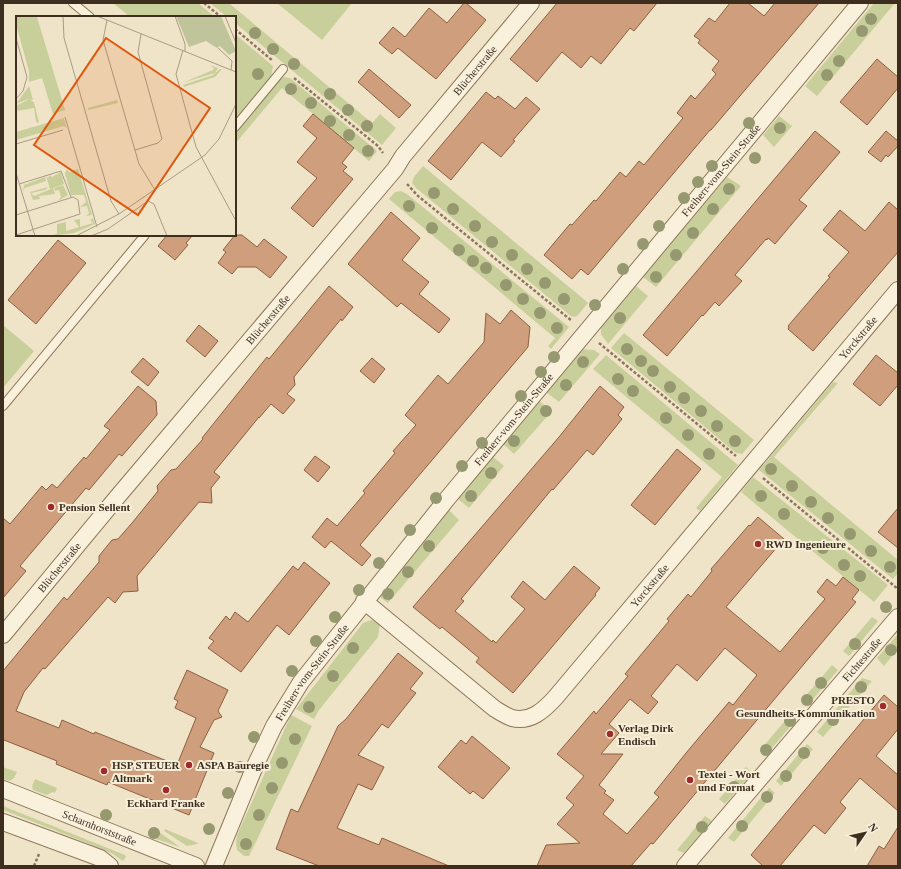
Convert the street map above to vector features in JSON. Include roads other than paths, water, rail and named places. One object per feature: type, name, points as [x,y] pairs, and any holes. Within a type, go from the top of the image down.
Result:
[{"type":"street","name":"Blücherstraße","points":[[3,635],[119,495],[395,169],[403,156],[531,3]]},
{"type":"street","name":"Freiherr-vom-Stein-Straße","points":[[214,866],[255,766],[274,726],[301,682],[364,601],[585,332],[860,3]]},
{"type":"street","name":"Yorckstraße","points":[[364,601],[495,709],[511,718],[524,719],[535,715],[546,708],[555,698],[898,290]]},
{"type":"street","name":"Fichtestraße","points":[[685,866],[898,617]]},
{"type":"street","name":"Scharnhorststraße","points":[[3,789],[196,866]]},
{"type":"street","points":[[3,822],[100,858],[110,866]]},
{"type":"lane","points":[[73,3],[89,16]]},
{"type":"lane","points":[[236,126],[283,69]]},
{"type":"lane","points":[[3,406],[144,236]]},
{"type":"place","name":"Pension Sellent","points":[[51,507]]},
{"type":"place","name":"RWD Ingenieure","points":[[758,544]]},
{"type":"place","name":"PRESTO Gesundheits-Kommunikation","points":[[883,706]]},
{"type":"place","name":"Verlag Dirk Endisch","points":[[610,734]]},
{"type":"place","name":"ASPA Bauregie","points":[[189,765]]},
{"type":"place","name":"HSP STEUER Altmark","points":[[104,771]]},
{"type":"place","name":"Textei - Wort und Format","points":[[690,780]]},
{"type":"place","name":"Eckhard Franke","points":[[166,790]]}]
